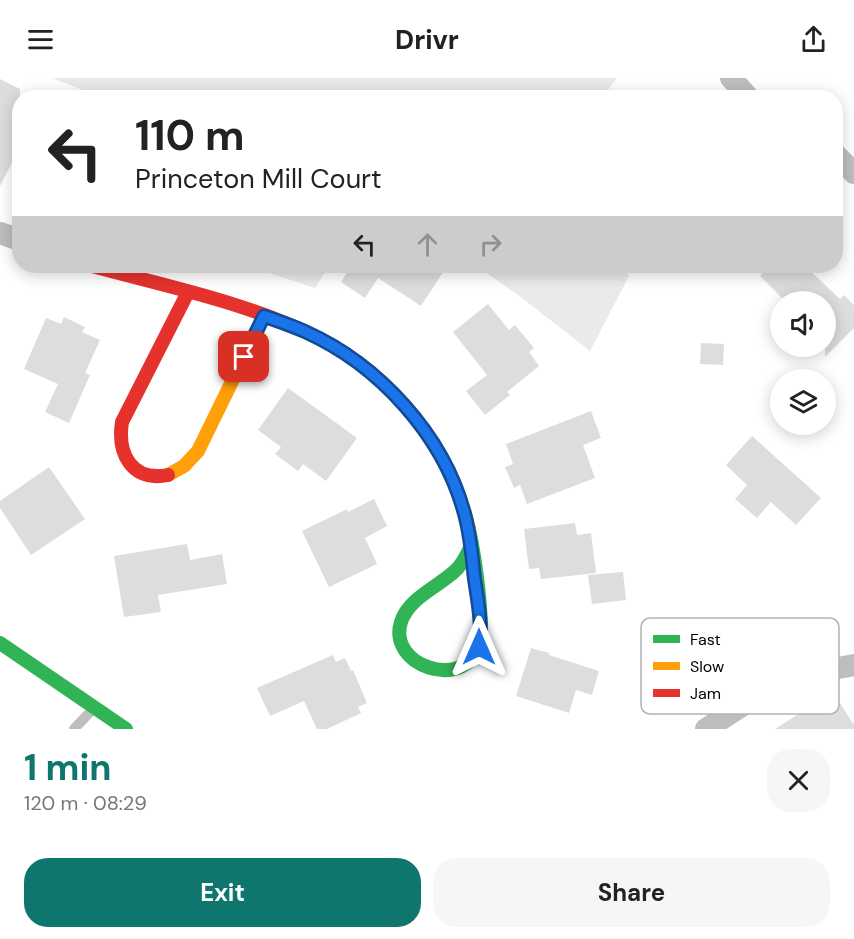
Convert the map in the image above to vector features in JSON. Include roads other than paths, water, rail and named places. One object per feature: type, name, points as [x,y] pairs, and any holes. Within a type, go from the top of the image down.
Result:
[{"type":"street","points":[[731,78],[742,90]]},
{"type":"street","points":[[843,162],[854,173]]},
{"type":"street","points":[[118,273],[188,292],[306,332],[334,347],[376,378],[427,434],[453,480],[464,512],[471,546],[481,634],[479,647],[474,657],[465,665],[455,670],[433,670],[421,665],[405,649],[400,638],[404,615],[420,597],[456,571],[471,546]]},
{"type":"street","points":[[188,292],[122,422],[119,434],[120,447],[126,459],[134,470],[146,475],[164,477],[190,462],[198,451],[264,316]]},
{"type":"street","points":[[0,643],[126,729]]},
{"type":"street","points":[[839,668],[854,665]]},
{"type":"street","points":[[706,729],[729,714]]},
{"type":"lane","points":[[74,729],[95,708]]}]
